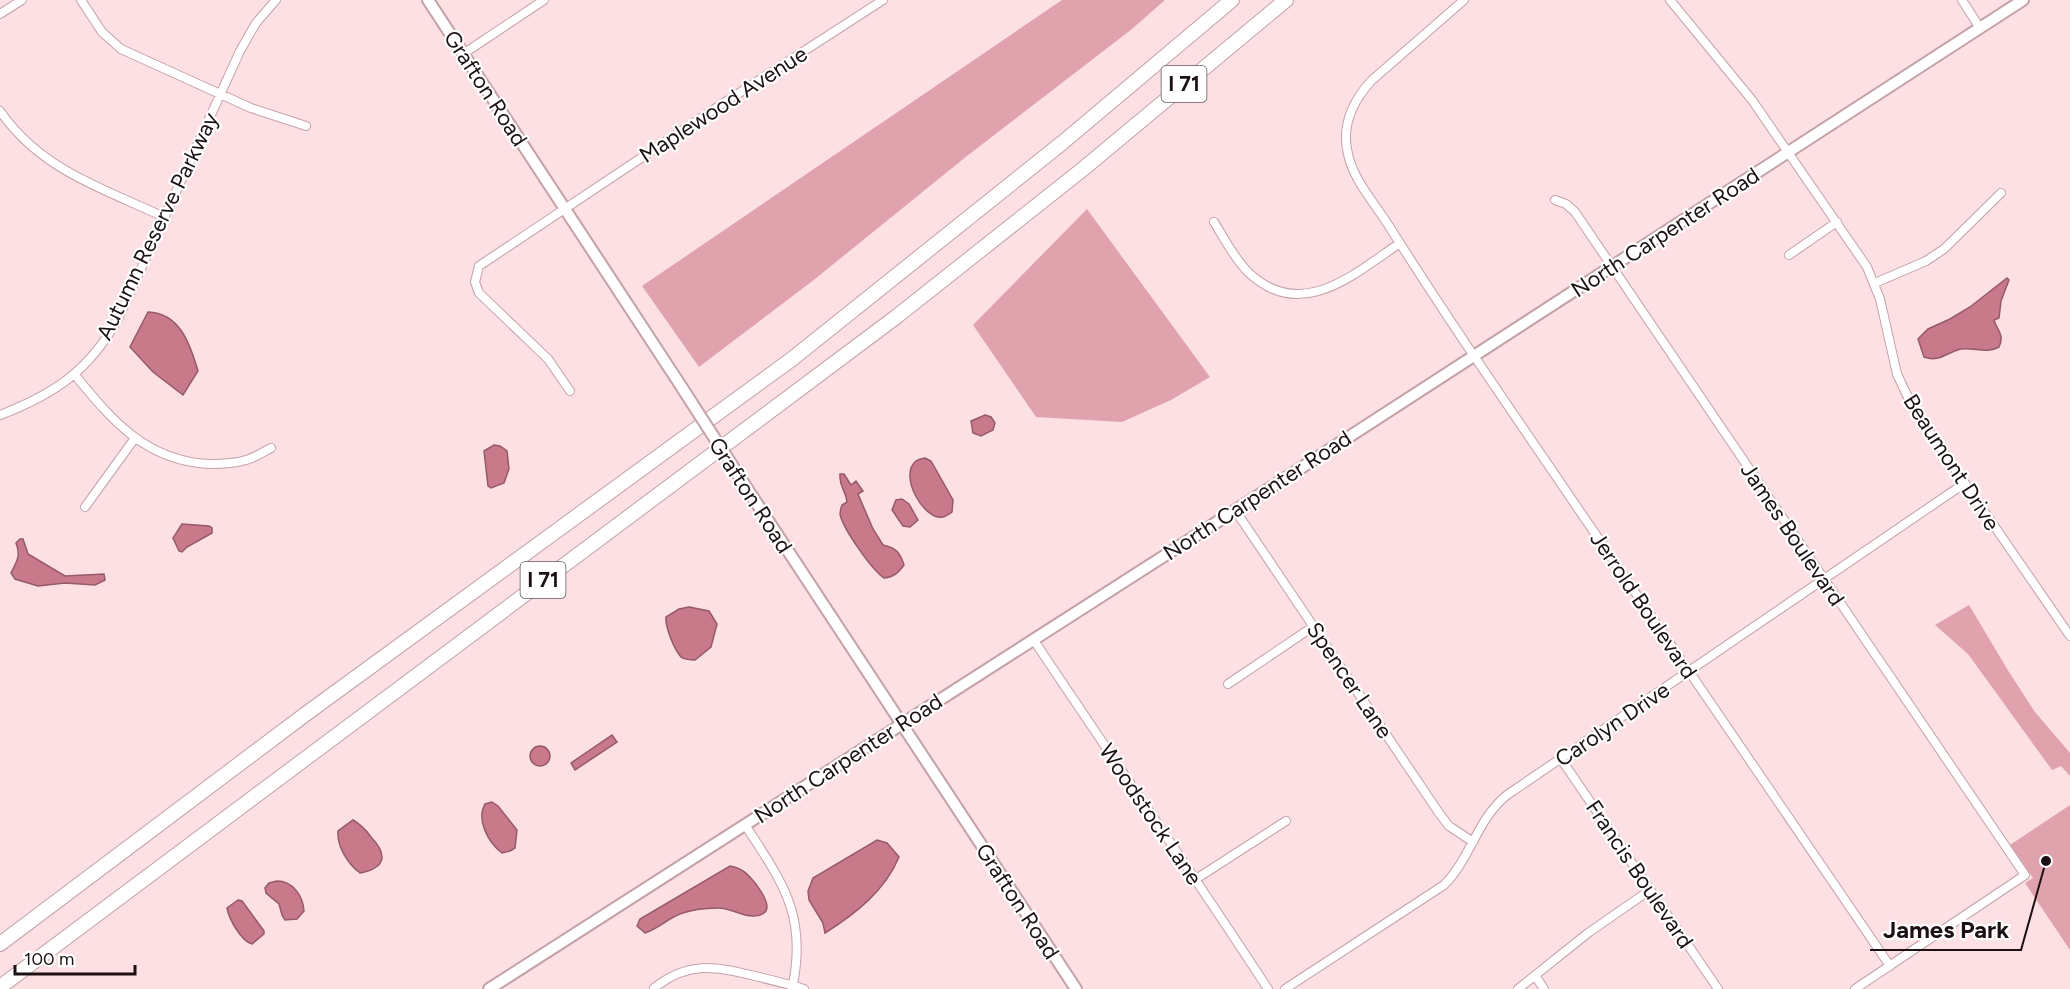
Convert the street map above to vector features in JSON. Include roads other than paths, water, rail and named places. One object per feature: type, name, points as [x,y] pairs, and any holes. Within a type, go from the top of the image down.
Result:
[{"type":"highway","name":"I 71","points":[[0,944],[303,716],[792,359],[1062,142],[1232,0]]},
{"type":"highway","name":"I 71","points":[[0,987],[896,316],[1083,169],[1286,0]]},
{"type":"street","points":[[0,14],[22,0]]},
{"type":"street","points":[[81,0],[102,32],[115,45],[220,95],[267,114],[306,126]]},
{"type":"street","name":"Autumn Reserve Parkway","points":[[0,415],[38,400],[74,374],[98,350],[113,327],[248,36],[276,0]]},
{"type":"street","name":"Grafton Road","points":[[428,0],[1076,989]]},
{"type":"street","points":[[463,54],[544,0]]},
{"type":"street","name":"Maplewood Avenue","points":[[570,391],[551,362],[482,296],[475,282],[477,269],[482,263],[564,208],[883,0]]},
{"type":"street","name":"Jerrold Boulevard","points":[[1464,0],[1371,81],[1356,100],[1348,119],[1346,140],[1351,164],[1473,355],[1890,966]]},
{"type":"street","name":"Beaumont Drive","points":[[1670,0],[1752,100],[1867,267],[1875,283],[1892,355],[1904,392],[2070,636]]},
{"type":"street","points":[[1962,0],[1980,28]]},
{"type":"street","name":"North Carpenter Road","points":[[489,989],[2023,0]]},
{"type":"street","points":[[0,111],[26,142],[53,164],[164,217]]},
{"type":"street","points":[[1875,283],[1926,261],[1944,249],[2001,193]]},
{"type":"street","name":"James Boulevard","points":[[1555,200],[1566,204],[1575,212],[2025,874],[1890,966]]},
{"type":"street","points":[[1214,222],[1248,271],[1267,285],[1290,293],[1314,293],[1338,285],[1400,243]]},
{"type":"street","points":[[1789,255],[1837,222]]},
{"type":"street","points":[[74,374],[111,417],[135,438],[175,458],[225,464],[245,461],[271,448]]},
{"type":"street","points":[[85,507],[135,438]]},
{"type":"street","name":"Carolyn Drive","points":[[1285,989],[1444,885],[1460,868],[1485,820],[1498,802],[1965,483]]},
{"type":"street","name":"Spencer Lane","points":[[1235,510],[1439,813],[1449,826],[1473,842]]},
{"type":"street","points":[[1228,684],[1314,626]]},
{"type":"street","name":"Woodstock Lane","points":[[1034,639],[1268,989]]},
{"type":"street","name":"Francis Boulevard","points":[[1561,759],[1718,989]]},
{"type":"street","points":[[1196,879],[1287,821]]},
{"type":"street","points":[[745,825],[779,877],[793,913],[798,933],[798,953],[793,987]]},
{"type":"street","points":[[1518,989],[1536,977],[1588,933],[1650,890]]},
{"type":"street","points":[[1856,989],[1890,966]]},
{"type":"street","points":[[653,989],[682,971],[715,967],[804,989]]},
{"type":"street","points":[[1536,977],[1544,989]]},
{"type":"place","name":"James Park","points":[[2046,861]]}]
